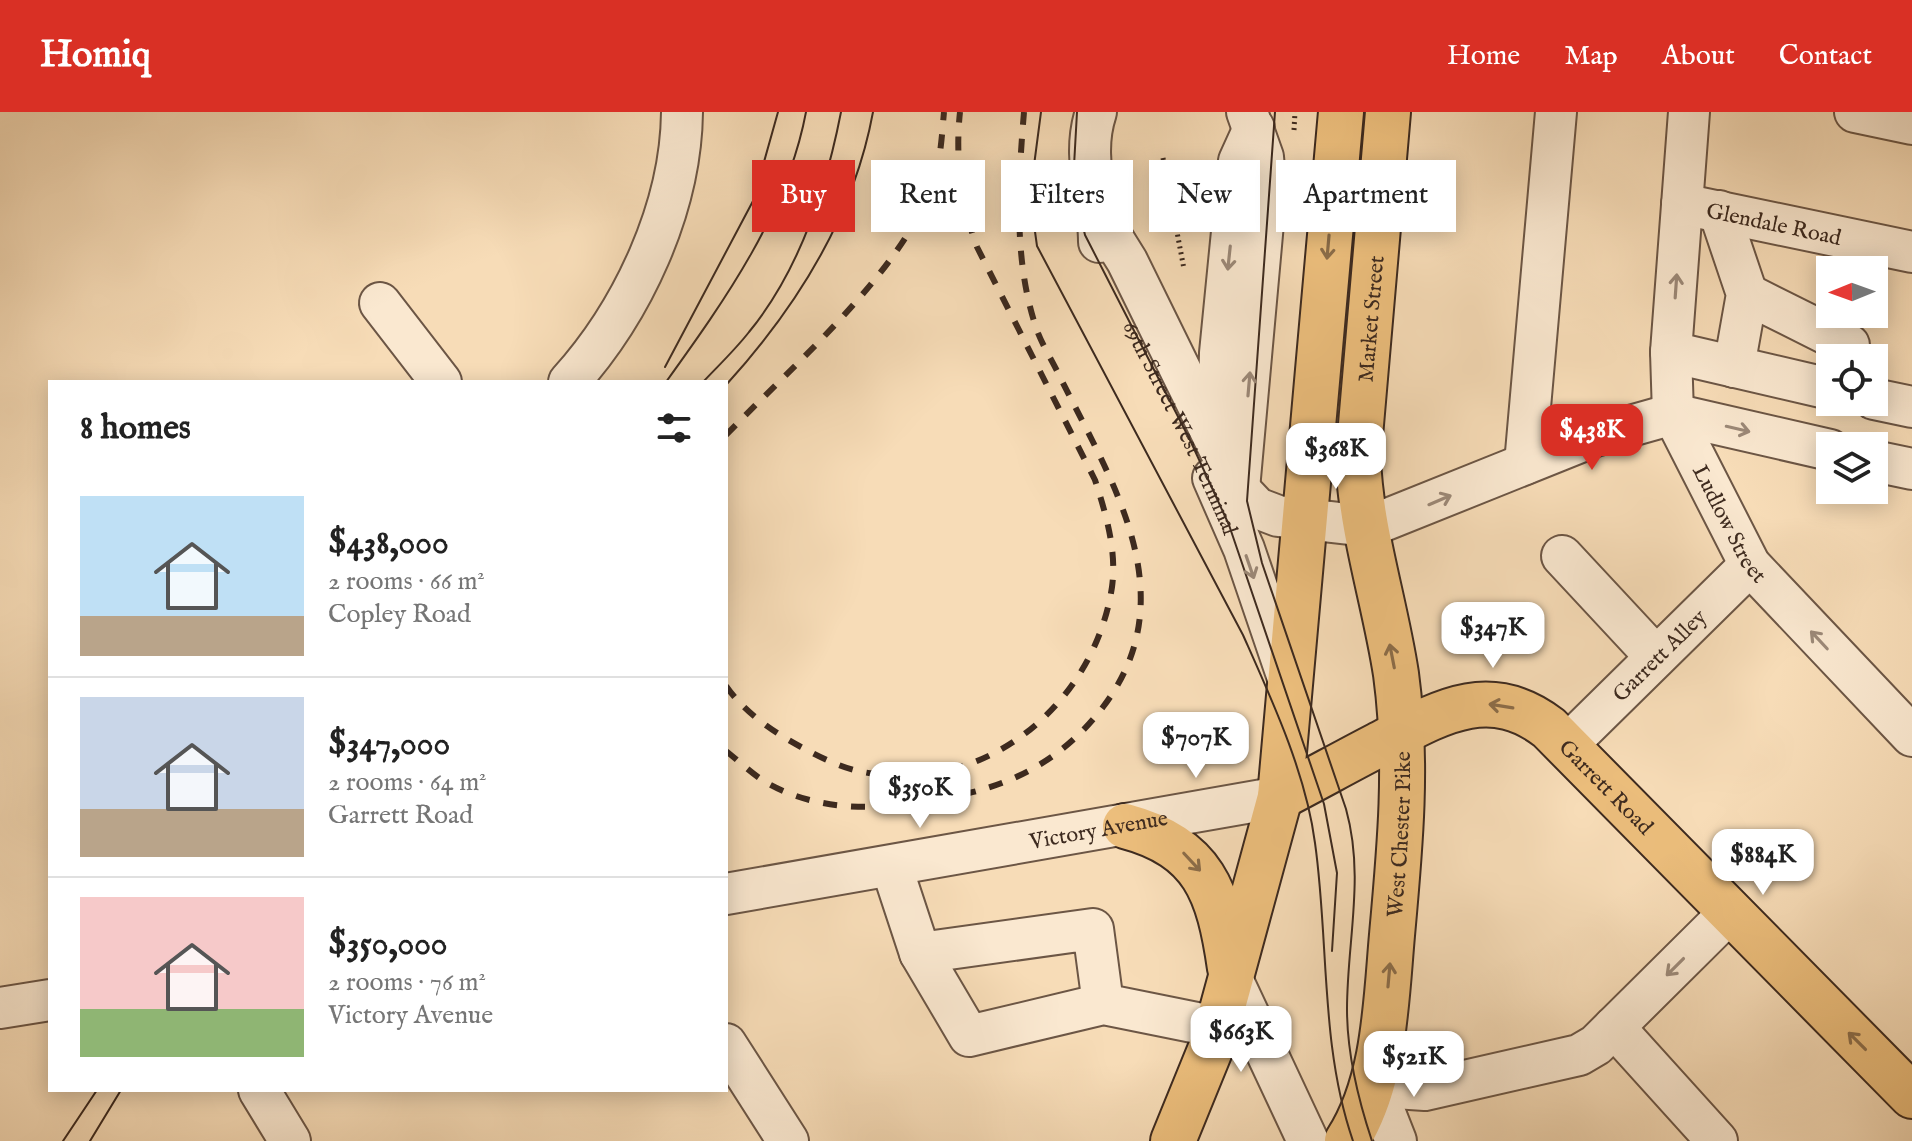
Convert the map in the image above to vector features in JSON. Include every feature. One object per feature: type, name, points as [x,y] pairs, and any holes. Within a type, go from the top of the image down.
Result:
[{"type":"main road","points":[[1173,1141],[1232,979],[1280,797],[1341,112]]},
{"type":"main road","name":"Market Street","points":[[1366,524],[1359,478],[1359,442],[1388,112]]},
{"type":"main road","name":"West Chester Pike","points":[[1347,1141],[1372,1080],[1386,1004],[1401,836],[1401,733],[1396,674],[1366,524]]},
{"type":"main road","name":"Garrett Road","points":[[1280,797],[1447,711],[1496,705],[1520,710],[1535,718],[1566,746],[1912,1096]]},
{"type":"main road","points":[[1125,826],[1157,835],[1198,867],[1214,894],[1224,927],[1232,979]]},
{"type":"street","points":[[570,380],[610,327],[647,258],[670,197],[680,149],[682,112]]},
{"type":"street","name":"69th Street West Terminal","points":[[1090,160],[1088,146],[1096,112]]},
{"type":"street","points":[[1525,464],[1556,112]]},
{"type":"street","name":"Ludlow Street","points":[[1689,112],[1701,207],[1671,352],[1673,414],[1750,565],[1912,736]]},
{"type":"street","points":[[1855,112],[1912,124]]},
{"type":"street","name":"69th Street West Terminal","points":[[1239,489],[1222,418],[1218,381],[1239,161],[1250,120]]},
{"type":"street","points":[[1701,207],[1747,294],[1847,344]]},
{"type":"street","name":"Glendale Road","points":[[1701,207],[1912,252]]},
{"type":"street","name":"69th Street West Terminal","points":[[1099,232],[1099,256],[1227,505],[1290,684]]},
{"type":"street","name":"69th Street West Terminal","points":[[1110,232],[1239,489],[1247,501],[1267,513],[1304,521],[1366,524],[1403,515],[1595,436],[1673,414]]},
{"type":"street","points":[[1734,367],[1747,294]]},
{"type":"street","points":[[380,303],[439,380]]},
{"type":"street","points":[[1671,352],[1816,386]]},
{"type":"street","points":[[1888,402],[1912,407]]},
{"type":"street","points":[[1673,414],[1816,447]]},
{"type":"street","points":[[1888,464],[1912,469]]},
{"type":"street","points":[[1562,556],[1656,657]]},
{"type":"street","name":"Garrett Alley","points":[[1566,746],[1750,565]]},
{"type":"street","points":[[1864,688],[1912,699]]},
{"type":"street","name":"Victory Avenue","points":[[728,894],[892,868],[1280,797]]},
{"type":"street","points":[[892,868],[920,953],[969,1036],[1103,1004],[1217,1027]]},
{"type":"street","points":[[1372,1080],[1410,1091],[1425,1090],[1561,1061],[1596,1045],[1730,912]]},
{"type":"street","points":[[920,953],[1093,929],[1103,1004]]},
{"type":"street","points":[[1232,979],[1308,1141]]},
{"type":"street","points":[[0,1008],[48,1000]]},
{"type":"street","points":[[1614,1027],[1717,1141]]},
{"type":"street","points":[[728,1047],[788,1141]]},
{"type":"street","points":[[1372,1080],[1396,1141]]},
{"type":"street","points":[[260,1092],[290,1141]]},
{"type":"path","points":[[1163,158],[1184,269]]},
{"type":"path","points":[[1171,272],[1196,266]]},
{"type":"tram line","points":[[665,367],[753,201],[778,112]]},
{"type":"tram line","points":[[667,380],[731,287],[769,220],[797,149],[806,112]]},
{"type":"tram line","points":[[705,380],[767,308],[796,256],[818,199],[841,112]]},
{"type":"tram line","points":[[728,383],[776,324],[819,259],[852,188],[873,112]]},
{"type":"tram line","points":[[1041,112],[1030,196],[1037,246],[1243,635],[1286,737],[1304,790],[1315,843],[1335,1068],[1353,1141]]},
{"type":"tram line","points":[[1077,112],[1073,184],[1085,235],[1190,440],[1229,525],[1324,804],[1337,873],[1332,951]]},
{"type":"tram line","points":[[1275,112],[1247,501],[1262,563],[1346,809],[1351,834],[1355,884],[1348,984],[1349,1043],[1354,1076],[1372,1141]]},
{"type":"tram line","points":[[63,1141],[96,1092]]},
{"type":"tram line","points":[[90,1141],[120,1092]]},
{"type":"railway","points":[[728,433],[844,315],[899,247],[920,213],[934,179],[944,112]]},
{"type":"railway","points":[[728,688],[750,713],[770,728],[839,765],[863,772],[908,776],[950,770],[990,755],[1026,733],[1057,704],[1083,669],[1101,630],[1113,573],[1112,546],[1103,506],[1095,480],[977,247],[961,180],[958,146],[960,112]]},
{"type":"railway","points":[[728,753],[769,784],[817,802],[842,806],[894,806],[969,793],[1027,772],[1060,751],[1103,707],[1127,665],[1139,623],[1140,581],[1132,540],[1119,498],[1038,333],[1024,279],[1019,224],[1024,112]]}]
